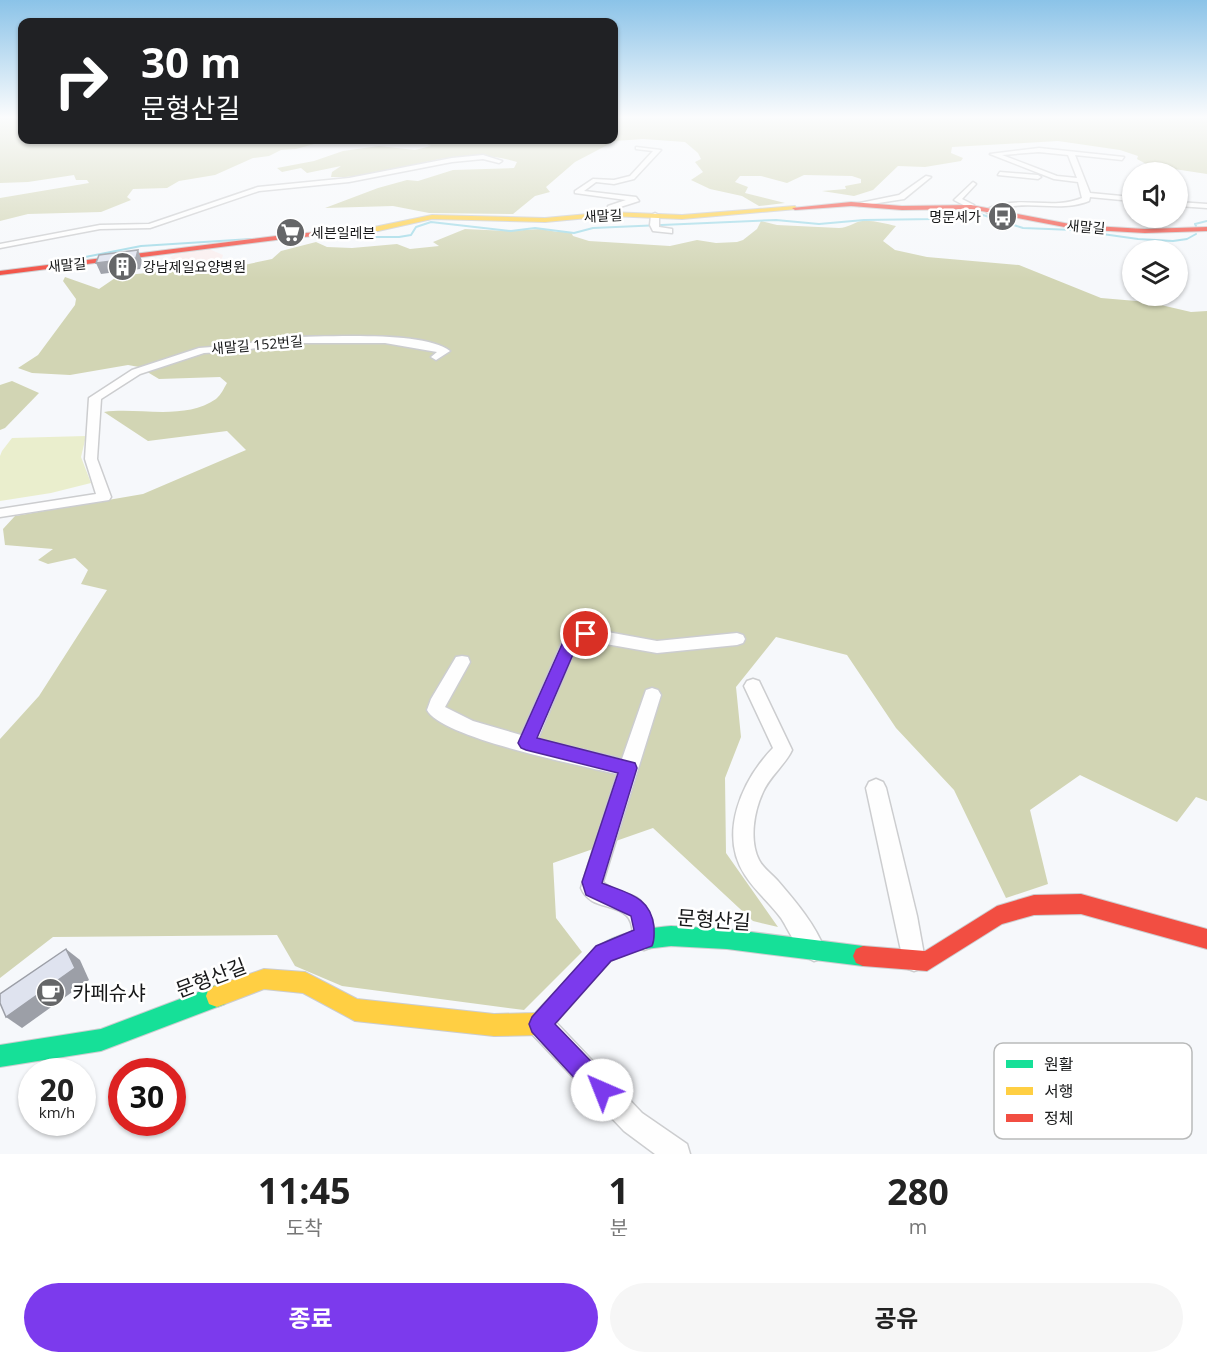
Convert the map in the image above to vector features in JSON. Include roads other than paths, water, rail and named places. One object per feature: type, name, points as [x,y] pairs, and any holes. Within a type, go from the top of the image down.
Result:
[{"type":"street","points":[[0,246],[100,227],[150,226],[258,189],[349,180],[391,172]]},
{"type":"street","points":[[610,214],[611,208],[636,199],[578,192],[595,180],[614,182],[632,178],[638,172]]},
{"type":"street","points":[[1040,172],[1056,178]]},
{"type":"street","points":[[990,211],[998,206],[1015,202],[1080,202],[1086,199],[1086,195],[1078,172]]},
{"type":"street","points":[[1000,174],[1082,180]]},
{"type":"street","points":[[859,204],[901,197],[928,177]]},
{"type":"street","points":[[971,207],[958,200],[973,184]]},
{"type":"street","points":[[1086,195],[1122,199]]},
{"type":"street","points":[[1188,203],[1207,206]]},
{"type":"street","name":"새말길","points":[[0,273],[292,236],[378,229],[432,217],[545,220],[610,214],[655,223],[682,217],[859,204],[902,208],[971,207],[1075,227],[1145,231],[1207,229]]},
{"type":"street","points":[[655,223],[669,231]]},
{"type":"street","name":"새말길 152번길","points":[[0,513],[104,496],[91,459],[95,398],[136,372],[203,350],[238,348],[288,340],[385,340],[425,345],[445,351],[436,357]]},
{"type":"street","points":[[526,743],[570,642],[580,633],[657,647],[737,639]]},
{"type":"street","points":[[462,662],[437,704],[436,710],[446,719],[526,743],[628,768]]},
{"type":"street","points":[[753,686],[783,750],[762,775],[746,807],[745,846],[751,866],[799,924],[814,950]]},
{"type":"street","points":[[644,939],[643,918],[638,909],[592,888],[592,882],[652,695]]},
{"type":"street","points":[[876,788],[914,960]]},
{"type":"street","name":"문형산길","points":[[0,1056],[101,1040],[264,979],[305,983],[355,1010],[494,1025],[540,1024],[604,954],[635,940],[671,936],[727,939],[878,958],[927,961],[997,916],[1034,904],[1081,904],[1207,939]]},
{"type":"street","points":[[540,1024],[633,1122],[677,1154]]},
{"type":"waterway","points":[[315,237],[399,237],[411,235],[416,227],[431,222],[511,231],[535,228],[574,233],[593,228],[776,220],[819,224],[864,220],[934,219],[961,212],[980,214],[1023,228],[1074,230],[1138,239],[1173,241],[1187,239],[1196,234]]},
{"type":"waterway","points":[[1196,226],[1195,224],[1207,221]]},
{"type":"waterway","points":[[65,261],[141,246],[251,239]]},
{"type":"place","name":"명문세가","points":[[1002,217]]},
{"type":"place","name":"세븐일레븐","points":[[290,233]]},
{"type":"place","name":"강남제일요양병원","points":[[122,267]]},
{"type":"place","name":"카페슈샤","points":[[51,993]]}]
